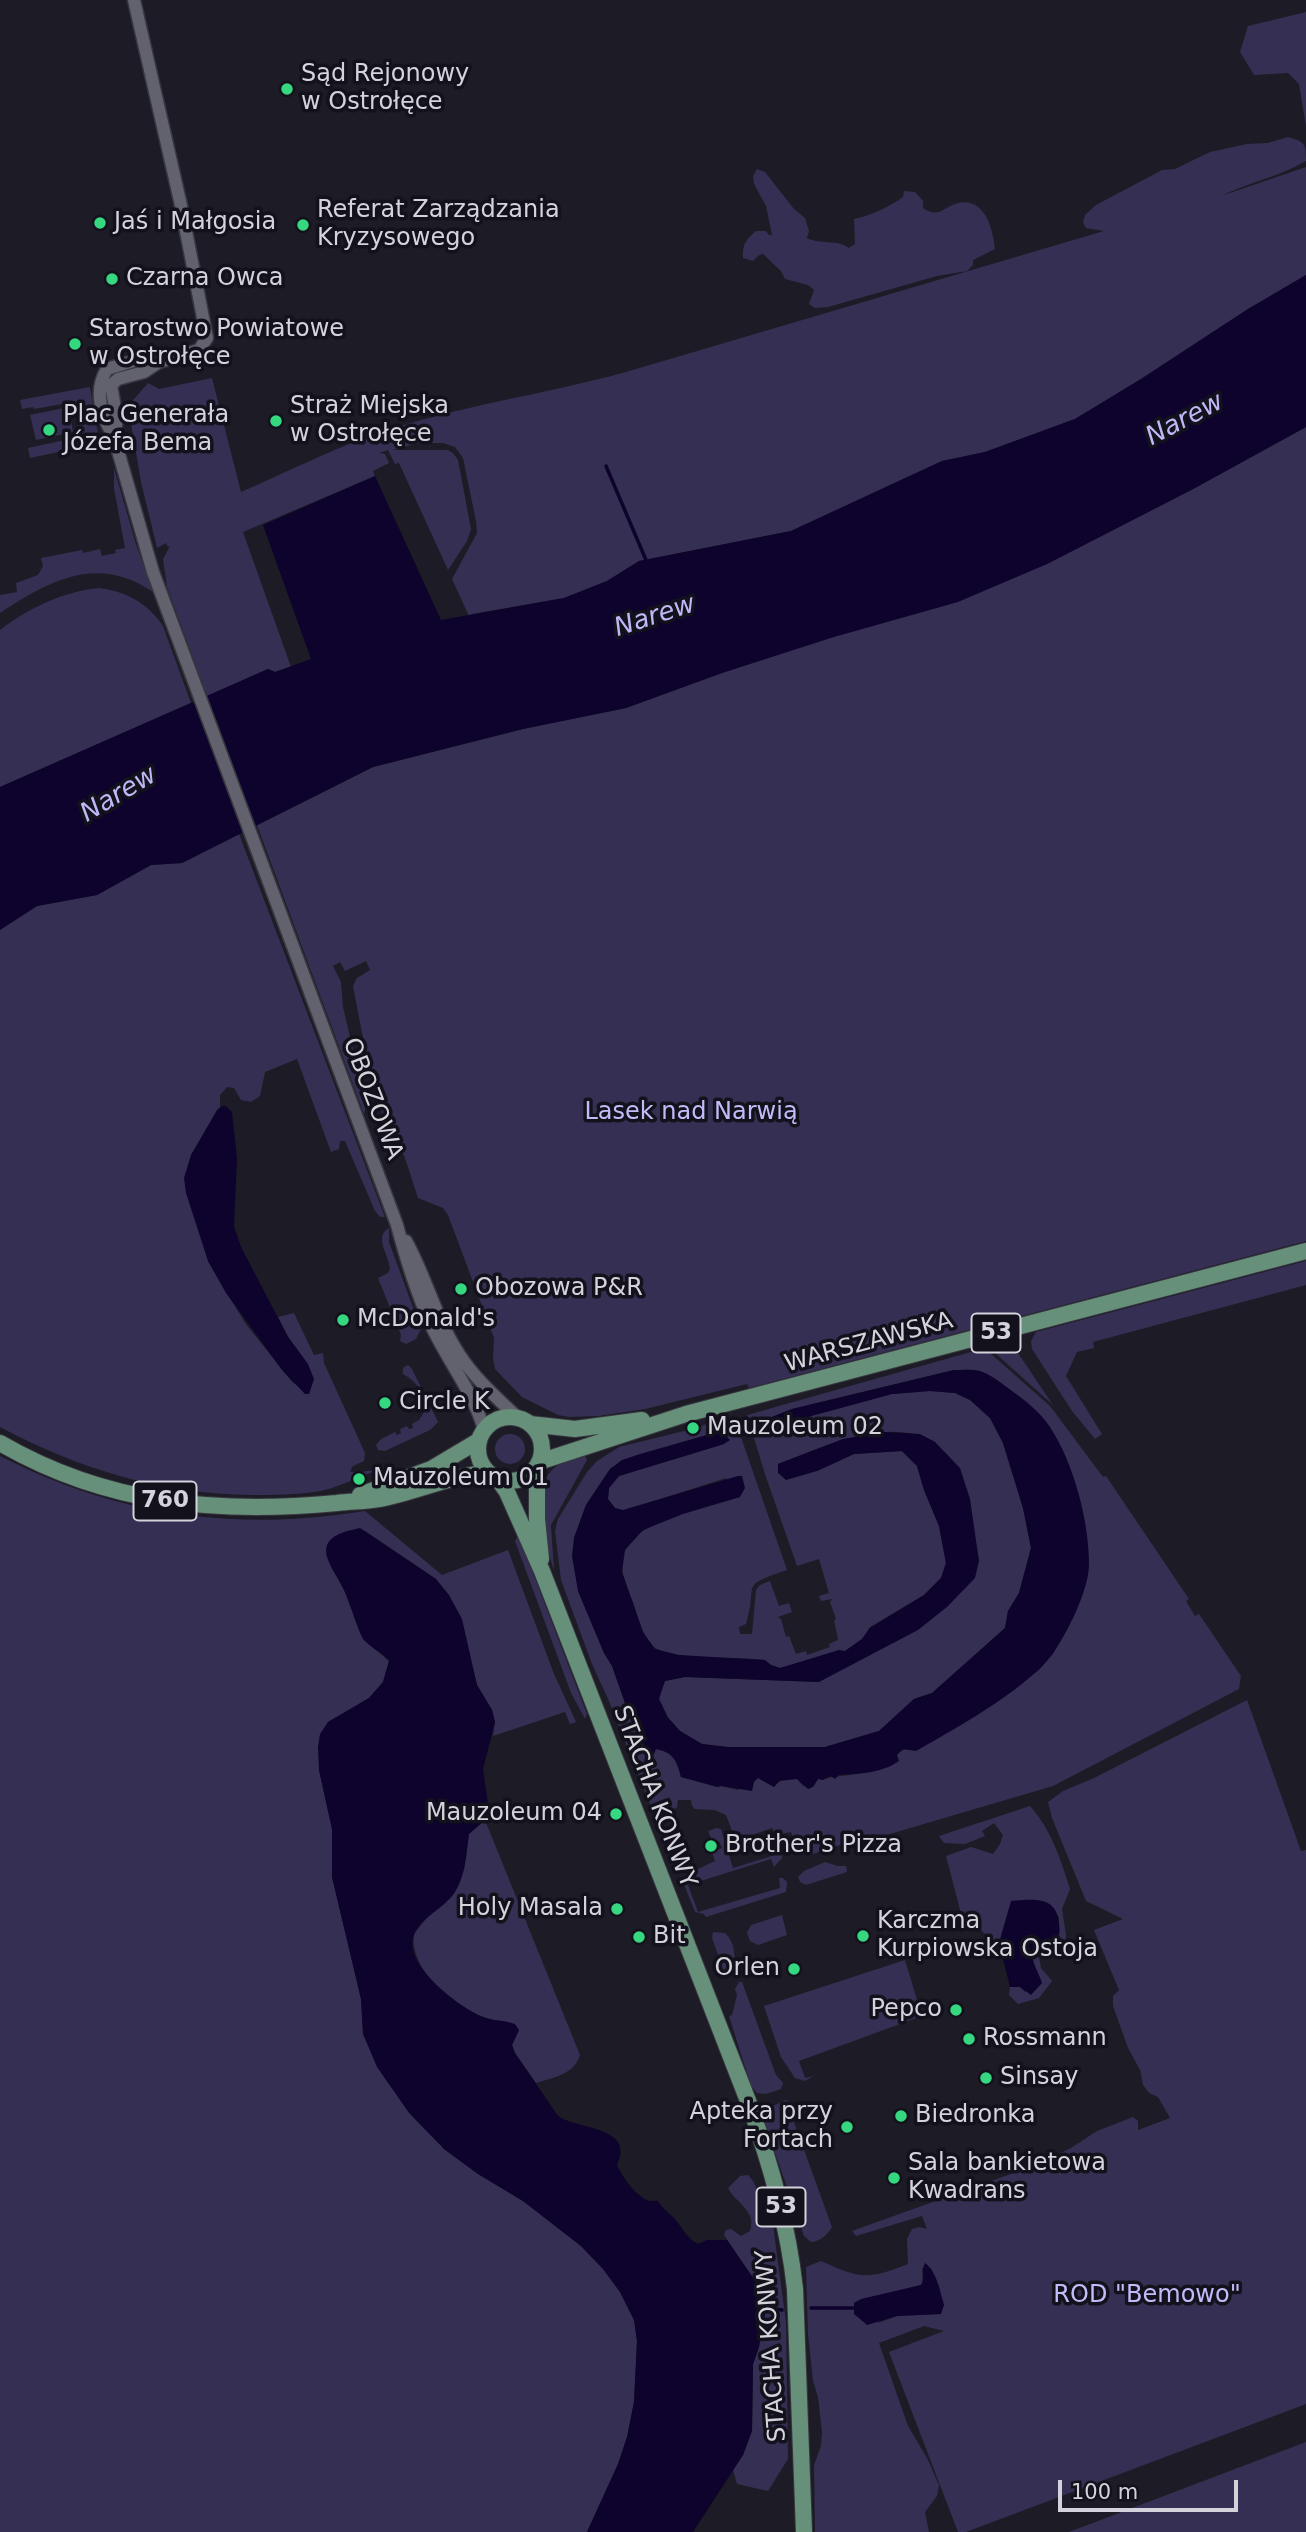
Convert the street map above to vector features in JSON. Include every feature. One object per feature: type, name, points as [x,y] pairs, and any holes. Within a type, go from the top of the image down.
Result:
[{"type":"main road","name":"WARSZAWSKA","points":[[538,1465],[686,1414],[1306,1251]]},
{"type":"main road","name":"WARSZAWSKA","points":[[524,1421],[585,1428],[686,1414]]},
{"type":"main road","name":"53","points":[[503,1417],[524,1421],[541,1440],[538,1465],[528,1475],[519,1479],[493,1476],[478,1456],[481,1435],[494,1421],[503,1417]]},
{"type":"main road","name":"760","points":[[340,1502],[431,1469],[481,1435]]},
{"type":"main road","name":"760","points":[[0,1443],[33,1460],[86,1481],[170,1502],[252,1509],[382,1499],[461,1476],[493,1476]]},
{"type":"main road","name":"STACHA KONWY","points":[[538,1465],[537,1519],[542,1571]]},
{"type":"main road","name":"STACHA KONWY","points":[[493,1476],[507,1492],[542,1571],[750,2106],[776,2187],[792,2258],[804,2532]]},
{"type":"street","points":[[114,438],[117,419],[111,385],[118,379],[144,372],[159,362],[194,352],[207,338],[134,0]]},
{"type":"street","points":[[114,438],[104,421],[99,387],[107,369],[140,359],[159,362]]},
{"type":"street","name":"OBOZOWA","points":[[114,438],[142,537],[397,1225],[408,1269],[430,1323],[472,1396],[481,1435]]},
{"type":"street","name":"OBOZOWA","points":[[397,1225],[420,1266],[447,1334],[459,1353],[472,1372],[524,1421]]},
{"type":"green space","points":[[1306,12],[1306,126],[1299,84],[1288,73],[1254,75],[1240,52],[1248,26]]},
{"type":"green space","points":[[1288,137],[1303,144],[1306,161],[1221,196],[1306,167],[1306,275],[1075,419],[985,452],[942,461],[791,531],[639,561],[607,581],[564,598],[469,616],[452,579],[477,533],[463,458],[455,447],[443,443],[419,443],[392,450],[448,450],[458,460],[471,529],[467,541],[448,570],[399,463],[395,464],[388,450],[379,453],[385,454],[389,463],[373,471],[375,476],[243,532],[291,667],[275,672],[268,669],[207,696],[167,587],[163,559],[170,546],[166,543],[157,548],[141,482],[128,406],[148,383],[159,389],[212,378],[241,492],[340,448],[404,425],[626,372],[1104,231],[1086,228],[1083,222],[1085,215],[1096,205],[1162,170],[1175,169],[1210,152],[1247,144],[1268,143]]},
{"type":"green space","points":[[757,169],[765,172],[794,209],[805,218],[809,231],[807,238],[812,240],[849,248],[855,244],[854,219],[892,204],[903,197],[904,191],[915,192],[923,201],[923,208],[933,212],[958,203],[975,205],[990,224],[995,249],[973,260],[973,265],[967,271],[937,276],[828,307],[815,308],[809,304],[814,290],[808,285],[785,279],[781,271],[763,254],[753,261],[743,258],[745,243],[756,231],[766,231],[772,235],[766,206],[754,184],[753,176]]},
{"type":"green space","points":[[90,387],[94,412],[76,416],[73,402],[22,409],[20,400]]},
{"type":"green space","points":[[69,407],[73,432],[36,440],[30,415]]},
{"type":"green space","points":[[95,418],[100,443],[30,458],[28,448],[79,437],[77,421]]},
{"type":"green space","name":"Lasek nad Narwią","points":[[1306,427],[1306,1241],[749,1388],[747,1384],[645,1409],[569,1417],[558,1415],[522,1397],[495,1369],[494,1338],[448,1215],[443,1208],[418,1198],[404,1155],[386,1125],[372,1076],[353,986],[357,978],[370,970],[366,961],[345,971],[340,962],[333,966],[341,982],[343,1007],[366,1106],[364,1114],[257,825],[373,767],[523,729],[626,708],[1047,564]]},
{"type":"green space","points":[[114,468],[153,592],[133,581],[94,573],[75,576],[37,590],[0,613],[0,595],[17,592],[16,583],[38,575],[43,566],[41,558],[100,549],[102,556],[125,548],[114,488]]},
{"type":"green space","points":[[99,588],[118,592],[135,600],[157,618],[163,626],[191,703],[0,787],[0,630],[46,602]]},
{"type":"green space","points":[[239,834],[385,1217],[380,1217],[375,1211],[345,1141],[340,1141],[339,1149],[331,1152],[297,1059],[265,1072],[260,1096],[251,1102],[241,1100],[234,1088],[227,1087],[220,1095],[220,1107],[191,1155],[208,1261],[245,1323],[292,1382],[309,1393],[312,1385],[310,1371],[278,1317],[294,1313],[314,1355],[323,1353],[324,1363],[365,1453],[364,1461],[353,1466],[350,1471],[376,1471],[328,1489],[304,1493],[218,1494],[153,1484],[90,1467],[0,1427],[0,930],[37,906],[97,895],[151,865],[182,863]]},
{"type":"green space","points":[[389,1228],[389,1242],[421,1329],[416,1339],[406,1344],[400,1341],[401,1335],[378,1278],[390,1269],[382,1241],[384,1232]]},
{"type":"green space","points":[[1306,1261],[1306,1285],[1093,1342],[1094,1348],[1077,1352],[1066,1376],[1102,1434],[1095,1439],[1072,1411],[1032,1349],[1031,1341],[1036,1332]]},
{"type":"green space","points":[[995,1343],[1014,1347],[1053,1405],[995,1353],[980,1347]]},
{"type":"green space","points":[[978,1350],[990,1353],[1050,1406],[1103,1477],[1106,1476],[1189,1599],[1186,1601],[1195,1616],[1199,1614],[1241,1676],[1239,1689],[1053,1786],[883,1836],[873,1834],[810,1855],[801,1854],[792,1848],[794,1841],[791,1832],[776,1835],[772,1828],[743,1838],[744,1846],[738,1847],[726,1815],[715,1810],[695,1809],[691,1800],[678,1800],[675,1809],[651,1807],[592,1664],[561,1580],[555,1531],[558,1519],[587,1472],[597,1461],[619,1447],[688,1430],[689,1432],[706,1424],[734,1417],[787,1570],[755,1583],[746,1624],[739,1627],[740,1634],[752,1634],[756,1590],[770,1581],[779,1606],[789,1603],[792,1612],[778,1617],[796,1654],[806,1651],[807,1655],[830,1647],[829,1644],[838,1640],[836,1619],[830,1602],[832,1599],[821,1601],[819,1596],[829,1593],[819,1559],[797,1566],[747,1415]],"holes":[[[954,1370],[979,1371],[996,1379],[1039,1414],[1064,1453],[1076,1487],[1054,1652],[1039,1670],[997,1701],[858,1774],[818,1779],[813,1787],[803,1786],[797,1779],[781,1781],[774,1787],[758,1778],[738,1790],[681,1777],[676,1762],[670,1755],[656,1749],[649,1753],[641,1740],[640,1730],[631,1720],[612,1666],[578,1591],[574,1538],[586,1505],[610,1469],[637,1455],[714,1433],[724,1444],[619,1476],[609,1488],[608,1499],[615,1508],[623,1511],[726,1478],[740,1497],[676,1516],[644,1531],[632,1540],[625,1550],[622,1563],[624,1577],[645,1635],[657,1649],[694,1657],[764,1660],[780,1668],[845,1651],[862,1639],[870,1627],[924,1595],[941,1578],[946,1563],[939,1526],[917,1466],[902,1451],[854,1454],[817,1471],[778,1464],[836,1442],[876,1433],[897,1432],[935,1442],[979,1561],[819,1682],[685,1677],[664,1681],[659,1699],[668,1717],[680,1731],[702,1744],[728,1747],[825,1747],[879,1731],[914,1699],[932,1693],[1005,1628],[1008,1611],[1019,1593],[1031,1548],[1023,1508],[1003,1443],[990,1418],[970,1400],[955,1393],[930,1391],[892,1394],[767,1428],[767,1419],[792,1409]]]},
{"type":"green space","points":[[408,1365],[438,1422],[430,1430],[385,1451],[378,1450],[376,1445],[381,1439],[395,1432],[397,1435],[401,1433],[400,1429],[407,1426],[409,1429],[413,1428],[412,1424],[419,1420],[425,1411],[420,1389],[403,1374],[403,1368]]},
{"type":"green space","points":[[510,1434],[516,1435],[524,1443],[524,1455],[516,1463],[510,1464],[504,1463],[496,1455],[495,1449],[496,1443],[504,1435]]},
{"type":"green space","points":[[585,1454],[587,1460],[551,1525],[554,1571],[543,1519],[542,1491],[551,1471],[558,1465]]},
{"type":"green space","points":[[0,1456],[88,1493],[178,1514],[270,1520],[365,1511],[442,1575],[508,1550],[554,1674],[576,1722],[570,1724],[565,1712],[493,1736],[495,1722],[492,1710],[477,1685],[470,1660],[436,1579],[365,1531],[326,1555],[344,1590],[363,1639],[389,1661],[383,1682],[369,1698],[328,1722],[319,1770],[332,1829],[332,1877],[361,1999],[363,2034],[444,2149],[478,2174],[523,2201],[581,2246],[620,2292],[634,2320],[637,2341],[634,2402],[627,2437],[618,2464],[587,2532],[0,2532]]},
{"type":"green space","points":[[517,1537],[587,1714],[585,1719],[571,1693],[515,1541]]},
{"type":"green space","name":"ROD \"Bemowo\"","points":[[1247,1700],[1301,1851],[1306,1850],[1306,2404],[966,2532],[958,2532],[889,2352],[944,2331],[924,2326],[879,2343],[908,2426],[939,2485],[937,2496],[925,2512],[929,2532],[815,2532],[814,2465],[821,2446],[822,2432],[808,2334],[806,2267],[821,2261],[855,2274],[873,2275],[908,2264],[907,2239],[912,2229],[927,2229],[922,2216],[856,2236],[852,2231],[1033,2166],[1071,2148],[1097,2131],[1133,2117],[1138,2121],[1138,2130],[1170,2118],[1158,2097],[1149,2093],[1143,2085],[1140,2070],[1128,2048],[1113,2006],[1113,1996],[1119,1990],[1094,1930],[1123,1919],[1086,1901],[1048,1802],[1063,1791]],"holes":[[[922,2268],[931,2268],[944,2305],[940,2314],[897,2316],[878,2323],[899,2291],[921,2285]]]},
{"type":"green space","points":[[1030,1806],[1050,1835],[1070,1889],[1062,1909],[1065,1945],[1057,1949],[1044,1949],[1039,1956],[1041,1968],[1052,1981],[1039,1998],[1018,2004],[1009,1995],[1010,1986],[1020,1987],[1025,1992],[1038,1973],[1033,1959],[1035,1948],[1037,1945],[1051,1943],[1059,1935],[1059,1917],[1043,1901],[1011,1901],[1010,1947],[994,1943],[978,1927],[970,1931],[965,1929],[946,1856],[971,1847],[993,1854],[1003,1835],[994,1823],[982,1831],[985,1836],[965,1844],[944,1843],[939,1836]]},
{"type":"green space","points":[[485,1820],[580,2055],[568,2071],[536,2083],[512,2045],[519,2030],[505,2022],[472,2012],[447,1995],[426,1973],[418,1961],[414,1947],[414,1934],[464,1870],[469,1834]]},
{"type":"green space","points":[[721,1829],[733,1868],[775,1855],[774,1850],[777,1847],[781,1849],[782,1858],[774,1867],[771,1859],[688,1885],[698,1912],[780,1888],[779,1878],[787,1882],[786,1892],[706,1917],[695,1912],[681,1877],[715,1861],[712,1852],[722,1848],[719,1841],[713,1843],[708,1831]]},
{"type":"green space","points":[[825,1862],[846,1866],[847,1872],[806,1885],[800,1882],[798,1877],[804,1871]]},
{"type":"green space","points":[[782,1915],[787,1935],[758,1945],[750,1941],[747,1933],[751,1925]]},
{"type":"green space","points":[[713,1932],[725,1933],[731,1942],[734,1959],[730,1976],[724,1972],[712,1938]]},
{"type":"green space","points":[[905,1960],[920,2010],[919,2017],[799,2061],[805,2078],[814,2076],[805,2081],[795,2078],[781,2057],[764,2006]]},
{"type":"green space","points":[[739,1982],[742,1982],[776,2075],[783,2083],[781,2089],[766,2094],[757,2093],[751,2086],[729,2016],[732,2015],[737,1995],[735,1989]]},
{"type":"green space","points":[[785,2100],[791,2102],[791,2114],[832,2227],[823,2237],[811,2242],[804,2236],[764,2121],[767,2109]]},
{"type":"green space","points":[[748,2175],[773,2225],[786,2322],[788,2459],[768,2491],[737,2484],[733,2470],[743,2455],[752,2431],[753,2364],[759,2347],[758,2285],[724,2235],[726,2230],[731,2229],[741,2236],[750,2231],[751,2218],[748,2212],[728,2188],[740,2176]]},
{"type":"green space","points":[[1306,2442],[1306,2532],[1069,2532]]},
{"type":"water","name":"Narew","points":[[1306,275],[1306,427],[1047,564],[958,602],[834,637],[722,673],[626,708],[523,729],[373,767],[182,863],[151,865],[97,895],[37,906],[0,930],[0,787],[268,669],[275,672],[311,659],[263,525],[375,476],[441,620],[564,598],[607,581],[639,561],[791,531],[942,461],[985,452],[1075,419]]},
{"type":"water","points":[[222,1106],[232,1112],[237,1159],[234,1226],[241,1247],[288,1337],[308,1364],[314,1379],[309,1394],[305,1394],[282,1370],[226,1293],[208,1261],[186,1193],[184,1178],[191,1155]]},
{"type":"water","points":[[954,1370],[980,1371],[1032,1407],[1050,1427],[1073,1475],[1086,1530],[1088,1574],[1077,1610],[1054,1652],[1027,1680],[990,1707],[916,1751],[903,1749],[897,1755],[899,1761],[886,1768],[839,1775],[835,1779],[831,1776],[818,1779],[813,1787],[808,1789],[797,1779],[779,1781],[774,1787],[758,1778],[752,1791],[717,1787],[681,1777],[671,1755],[656,1749],[654,1754],[649,1753],[641,1740],[640,1730],[631,1720],[612,1666],[578,1591],[572,1556],[574,1538],[586,1505],[610,1469],[622,1460],[721,1431],[730,1440],[619,1476],[609,1488],[608,1499],[615,1508],[623,1510],[738,1476],[742,1476],[745,1488],[740,1497],[683,1514],[643,1530],[625,1550],[622,1572],[643,1632],[655,1649],[679,1655],[765,1660],[780,1668],[839,1650],[845,1651],[862,1639],[870,1628],[924,1595],[941,1578],[946,1563],[939,1526],[917,1466],[902,1451],[854,1454],[817,1471],[786,1480],[778,1473],[778,1464],[843,1439],[885,1432],[920,1434],[935,1442],[960,1468],[970,1499],[979,1561],[975,1578],[947,1607],[918,1630],[819,1682],[685,1677],[665,1681],[659,1699],[668,1718],[680,1731],[702,1744],[728,1747],[825,1747],[879,1731],[914,1699],[932,1693],[1005,1628],[1008,1611],[1019,1593],[1031,1548],[1023,1508],[1003,1443],[990,1418],[970,1400],[955,1393],[930,1391],[892,1394],[767,1428],[764,1423],[767,1419],[792,1409]]},
{"type":"water","points":[[360,1528],[436,1579],[449,1595],[462,1619],[477,1685],[492,1710],[495,1722],[483,1769],[489,1811],[485,1820],[469,1834],[463,1871],[455,1892],[422,1923],[414,1935],[416,1959],[435,1983],[473,2012],[515,2024],[519,2030],[512,2045],[515,2053],[558,2116],[612,2136],[619,2143],[621,2152],[617,2165],[629,2185],[642,2198],[658,2201],[694,2242],[698,2244],[707,2240],[727,2240],[758,2285],[766,2308],[753,2364],[752,2431],[743,2455],[693,2532],[587,2532],[618,2464],[627,2437],[634,2402],[637,2341],[634,2320],[620,2292],[581,2246],[523,2201],[478,2174],[444,2149],[409,2113],[377,2067],[363,2034],[361,1999],[332,1877],[332,1829],[319,1770],[318,1747],[320,1734],[328,1722],[369,1698],[383,1682],[389,1661],[364,1640],[327,1556],[327,1545],[333,1538]]},
{"type":"water","points":[[1011,1901],[1043,1901],[1054,1908],[1057,1915],[1060,1931],[1056,1940],[1038,1945],[1032,1953],[1042,1983],[1031,1995],[1020,1987],[1010,1987],[999,1943]]},
{"type":"water","points":[[925,2263],[932,2271],[939,2288],[944,2305],[941,2314],[897,2316],[867,2325],[854,2314],[854,2303],[861,2299],[921,2285]]},
{"type":"waterway","points":[[606,466],[646,560]]},
{"type":"waterway","points":[[766,2308],[782,2310]]},
{"type":"waterway","points":[[811,2308],[854,2308]]},
{"type":"place","name":"Sąd Rejonowy w Ostrołęce","points":[[287,89]]},
{"type":"place","name":"Jaś i Małgosia","points":[[100,223]]},
{"type":"place","name":"Referat Zarządzania Kryzysowego","points":[[303,225]]},
{"type":"place","name":"Czarna Owca","points":[[112,279]]},
{"type":"place","name":"Starostwo Powiatowe w Ostrołęce","points":[[75,344]]},
{"type":"place","name":"Straż Miejska w Ostrołęce","points":[[276,421]]},
{"type":"place","name":"Plac Generała Józefa Bema","points":[[49,430]]},
{"type":"place","name":"Obozowa P&R","points":[[461,1289]]},
{"type":"place","name":"McDonald's","points":[[343,1320]]},
{"type":"place","name":"Circle K","points":[[385,1403]]},
{"type":"place","name":"Mauzoleum 02","points":[[693,1428]]},
{"type":"place","name":"Mauzoleum 01","points":[[359,1479]]},
{"type":"place","name":"Mauzoleum 04","points":[[616,1814]]},
{"type":"place","name":"Brother's Pizza","points":[[711,1846]]},
{"type":"place","name":"Holy Masala","points":[[617,1909]]},
{"type":"place","name":"Karczma Kurpiowska Ostoja","points":[[863,1936]]},
{"type":"place","name":"Bit","points":[[639,1937]]},
{"type":"place","name":"Orlen","points":[[794,1969]]},
{"type":"place","name":"Pepco","points":[[956,2010]]},
{"type":"place","name":"Rossmann","points":[[969,2039]]},
{"type":"place","name":"Sinsay","points":[[986,2078]]},
{"type":"place","name":"Biedronka","points":[[901,2116]]},
{"type":"place","name":"Apteka przy Fortach","points":[[847,2127]]},
{"type":"place","name":"Sala bankietowa Kwadrans","points":[[894,2178]]}]
